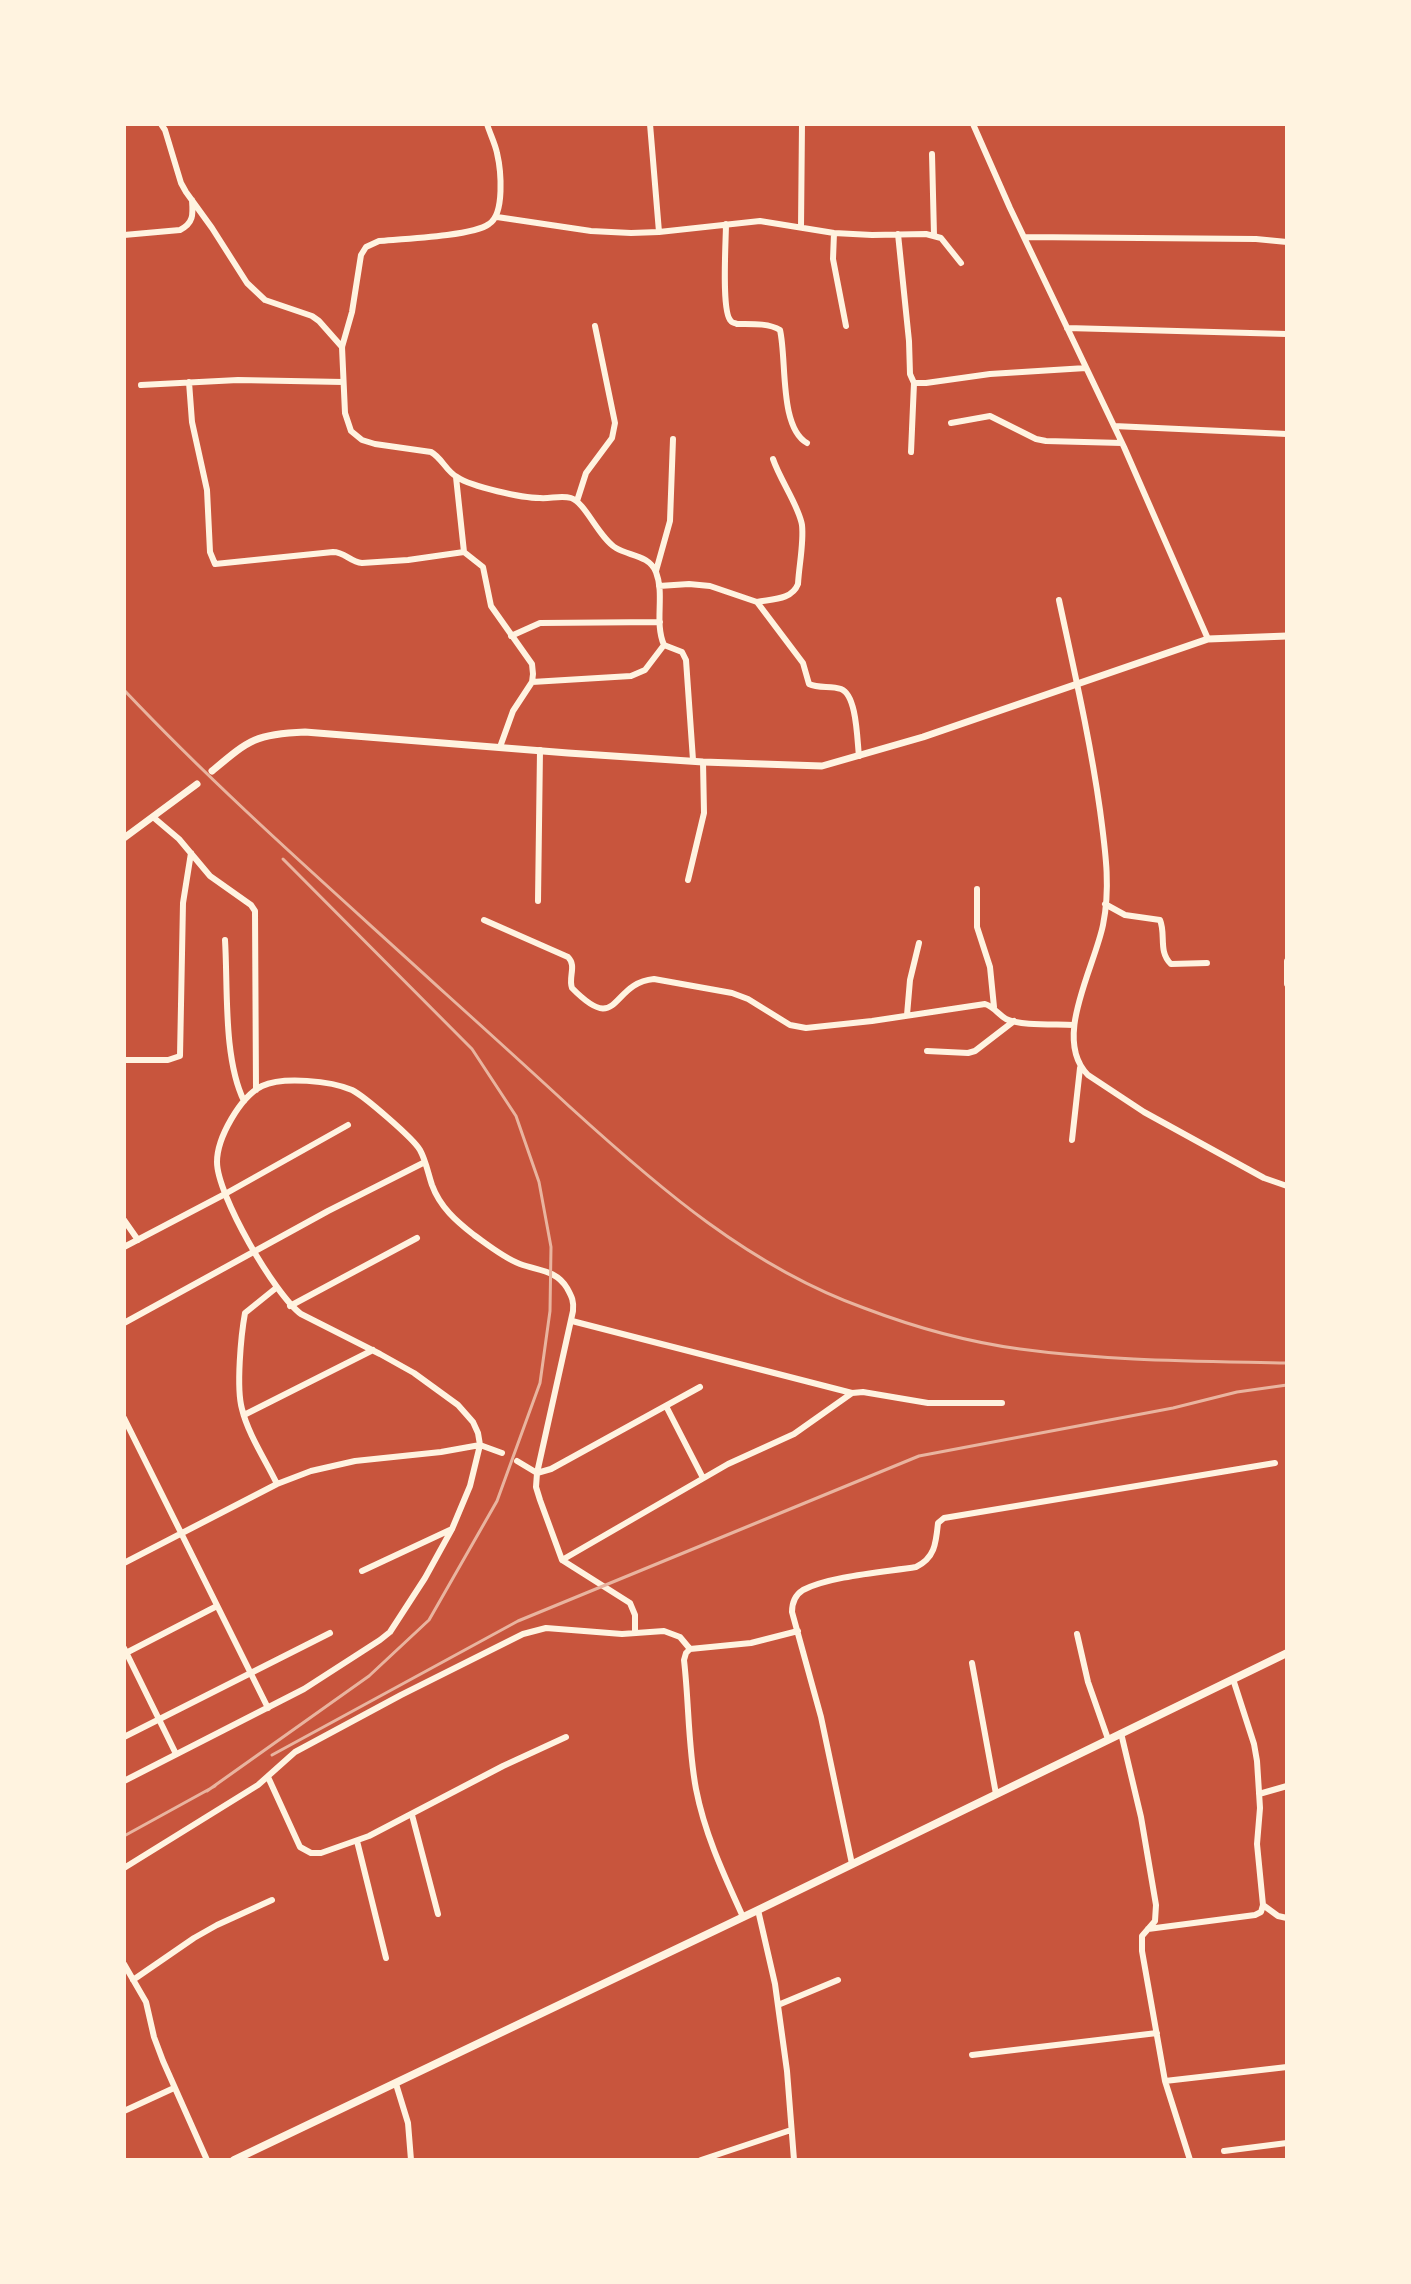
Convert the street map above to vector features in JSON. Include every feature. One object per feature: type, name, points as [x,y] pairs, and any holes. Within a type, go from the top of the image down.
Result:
[{"type":"main road","points":[[234,2160],[1287,1653]]},
{"type":"street","points":[[161,124],[181,183],[247,283],[265,300],[312,316],[342,347]]},
{"type":"street","points":[[487,124],[499,165],[497,217],[481,228],[379,241],[366,247],[361,255],[352,312],[342,347],[345,413],[351,431],[362,440],[431,452],[465,482],[522,496],[562,497],[577,501],[604,538],[616,548],[650,562],[656,571],[659,586],[659,634],[664,645],[682,652],[686,660],[693,760]]},
{"type":"street","points":[[650,124],[659,232]]},
{"type":"street","points":[[801,227],[802,124]]},
{"type":"street","points":[[973,124],[1122,443],[1208,639]]},
{"type":"street","points":[[932,154],[934,235]]},
{"type":"street","points":[[124,235],[180,230],[188,226],[192,221],[192,200]]},
{"type":"street","points":[[497,217],[591,231],[659,232],[760,221],[834,233],[934,235],[941,238],[961,263]]},
{"type":"street","points":[[726,224],[724,288],[728,317],[737,324],[769,326],[780,330],[789,420],[799,438],[807,443]]},
{"type":"street","points":[[834,233],[833,259],[846,326]]},
{"type":"street","points":[[898,234],[910,374],[914,383],[911,452]]},
{"type":"street","points":[[1024,237],[1256,239],[1287,242]]},
{"type":"street","points":[[577,501],[586,473],[612,438],[615,423],[595,326]]},
{"type":"street","points":[[1067,328],[1287,334]]},
{"type":"street","points":[[914,383],[1086,368]]},
{"type":"street","points":[[189,382],[192,422],[207,490],[210,552],[215,564],[333,552],[362,563],[464,552]]},
{"type":"street","points":[[141,385],[343,382]]},
{"type":"street","points":[[951,423],[990,416],[1036,439],[1122,443]]},
{"type":"street","points":[[1114,426],[1287,434]]},
{"type":"street","points":[[656,571],[670,521],[673,439]]},
{"type":"street","points":[[659,586],[710,586],[757,602],[788,596],[795,591],[802,524],[773,459]]},
{"type":"street","points":[[456,477],[464,552],[483,567],[491,606],[532,664],[532,682],[513,711],[500,747]]},
{"type":"street","points":[[1059,600],[1093,760],[1108,885],[1103,925],[1073,1025],[1072,1044],[1081,1067],[1088,1075],[1144,1112],[1264,1178],[1287,1186]]},
{"type":"street","points":[[757,602],[803,663],[809,684],[839,688],[848,694],[859,756]]},
{"type":"street","points":[[511,636],[540,623],[660,622]]},
{"type":"street","points":[[212,771],[251,740],[280,733],[305,732],[703,762],[807,767],[833,764],[923,737],[1208,639],[1287,636]]},
{"type":"street","points":[[532,682],[631,676],[645,670],[664,645]]},
{"type":"street","points":[[538,901],[540,750]]},
{"type":"street","points":[[688,880],[704,813],[703,762]]},
{"type":"street","points":[[124,838],[197,784]]},
{"type":"street","points":[[153,817],[173,832],[210,876],[255,911],[256,1090]]},
{"type":"street","points":[[124,1060],[168,1060],[180,1056],[183,903],[191,853]]},
{"type":"street","points":[[977,889],[977,927],[990,967],[994,1007]]},
{"type":"street","points":[[1105,904],[1125,915],[1160,920],[1163,945],[1171,964],[1207,963]]},
{"type":"street","points":[[484,920],[568,957],[572,966],[572,988],[598,1008],[611,1007],[633,984],[654,979],[732,993],[797,1027],[826,1027],[977,1004],[994,1007],[1004,1018],[1014,1021],[1073,1025]]},
{"type":"street","points":[[225,940],[231,1046],[237,1088],[244,1101]]},
{"type":"street","points":[[907,1015],[910,980],[919,943]]},
{"type":"street","points":[[1287,961],[1287,984]]},
{"type":"street","points":[[927,1051],[975,1051],[1014,1021]]},
{"type":"street","points":[[1072,1140],[1081,1067]]},
{"type":"street","points":[[124,1781],[304,1689],[390,1632],[452,1529],[470,1486],[480,1445],[473,1422],[458,1405],[414,1373],[301,1314],[276,1288],[225,1194],[217,1172],[217,1152],[229,1123],[244,1101],[265,1085],[323,1082],[356,1092],[417,1144],[438,1197],[457,1222],[513,1261],[550,1272],[563,1281],[574,1300],[572,1321],[536,1487],[562,1560],[630,1603],[635,1615],[635,1633]]},
{"type":"street","points":[[124,1247],[348,1125]]},
{"type":"street","points":[[124,1323],[425,1162]]},
{"type":"street","points":[[124,1220],[138,1240]]},
{"type":"street","points":[[290,1306],[417,1238]]},
{"type":"street","points":[[276,1288],[245,1313],[240,1398],[244,1415],[277,1484]]},
{"type":"street","points":[[572,1321],[852,1393],[863,1392],[928,1403],[1002,1403]]},
{"type":"street","points":[[244,1415],[373,1350]]},
{"type":"street","points":[[537,1473],[561,1464],[700,1387]]},
{"type":"street","points":[[562,1560],[728,1464],[794,1434],[852,1393]]},
{"type":"street","points":[[666,1406],[703,1478]]},
{"type":"street","points":[[124,1418],[268,1708]]},
{"type":"street","points":[[124,1563],[277,1484],[332,1464],[480,1445],[502,1453]]},
{"type":"street","points":[[517,1461],[537,1473]]},
{"type":"street","points":[[852,1864],[821,1717],[792,1604],[801,1591],[837,1580],[916,1567],[926,1562],[936,1543],[938,1523],[944,1518],[1275,1463]]},
{"type":"street","points":[[362,1571],[452,1529]]},
{"type":"street","points":[[176,1754],[125,1652],[217,1606]]},
{"type":"street","points":[[124,1868],[268,1777],[295,1752],[523,1634],[546,1628],[587,1633],[664,1631],[680,1637],[690,1649]]},
{"type":"street","points":[[743,1917],[709,1840],[696,1789],[684,1660],[690,1649],[751,1643],[798,1631]]},
{"type":"street","points":[[124,1737],[330,1633]]},
{"type":"street","points":[[1077,1634],[1088,1682],[1108,1739]]},
{"type":"street","points":[[972,1663],[996,1794]]},
{"type":"street","points":[[1146,1929],[1261,1912],[1263,1905],[1257,1844],[1259,1794],[1254,1744],[1233,1679]]},
{"type":"street","points":[[1121,1733],[1141,1817],[1156,1905],[1155,1921],[1142,1936],[1142,1951],[1165,2081],[1190,2160]]},
{"type":"street","points":[[268,1777],[300,1847],[311,1853],[321,1853],[357,1841],[412,1815],[503,1766],[566,1737]]},
{"type":"street","points":[[1259,1794],[1287,1786]]},
{"type":"street","points":[[412,1815],[438,1914]]},
{"type":"street","points":[[357,1841],[386,1958]]},
{"type":"street","points":[[133,1980],[205,1932],[272,1900]]},
{"type":"street","points":[[1263,1905],[1278,1916],[1287,1918]]},
{"type":"street","points":[[758,1910],[778,2005],[794,2160]]},
{"type":"street","points":[[124,1964],[149,2010],[154,2037],[207,2160]]},
{"type":"street","points":[[778,2005],[838,1980]]},
{"type":"street","points":[[972,2055],[1157,2033]]},
{"type":"street","points":[[1165,2081],[1287,2067]]},
{"type":"street","points":[[396,2084],[408,2123],[411,2160]]},
{"type":"street","points":[[124,2111],[174,2088]]},
{"type":"street","points":[[701,2160],[791,2130]]},
{"type":"street","points":[[1224,2151],[1287,2143]]},
{"type":"railway","points":[[124,690],[282,845],[637,1167],[744,1248],[782,1271],[883,1315],[941,1333],[1000,1346],[1120,1358],[1287,1363]]},
{"type":"railway","points":[[207,1791],[369,1676],[429,1620],[497,1501],[540,1383],[550,1311],[551,1247],[539,1182],[516,1116],[472,1049],[283,859]]},
{"type":"railway","points":[[272,1755],[518,1621],[919,1456],[1173,1408],[1237,1392],[1287,1385]]},
{"type":"railway","points":[[124,1836],[215,1786]]}]
